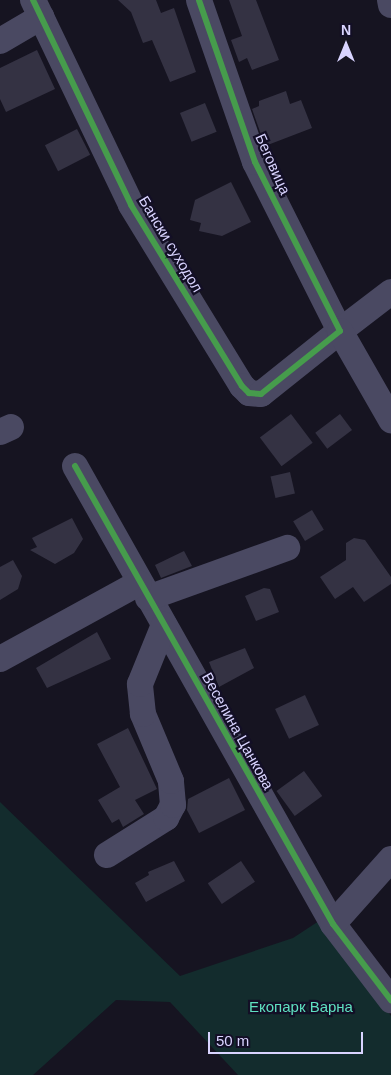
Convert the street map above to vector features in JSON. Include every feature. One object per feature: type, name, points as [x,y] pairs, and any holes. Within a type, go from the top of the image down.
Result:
[{"type":"street","name":"Беговица","points":[[199,0],[256,162],[350,354],[391,420]]},
{"type":"street","points":[[390,0],[391,5]]},
{"type":"street","name":"Бански суходол","points":[[37,9],[132,206],[242,386],[249,393],[270,390],[340,331]]},
{"type":"street","points":[[0,41],[37,9]]},
{"type":"street","points":[[340,331],[391,292]]},
{"type":"street","name":"Веселина Цанкова","points":[[75,466],[333,924],[391,1000]]},
{"type":"street","points":[[0,659],[144,591],[287,548]]},
{"type":"street","points":[[107,855],[166,818],[173,805],[171,781],[143,714],[140,684],[164,625]]},
{"type":"street","points":[[333,924],[391,859]]},
{"type":"green space","name":"Екопарк Варна","points":[[0,802],[180,976],[293,938],[322,919],[391,1016],[391,1075],[238,1075],[170,1002],[116,1000],[33,1075],[0,1075]]},
{"type":"building","points":[[118,0],[156,0],[161,13],[174,8],[196,72],[170,82],[152,40],[143,43],[131,12]]},
{"type":"building","points":[[229,0],[256,0],[279,60],[252,70],[247,58],[239,62],[231,40],[242,36]]},
{"type":"building","points":[[37,50],[55,89],[6,112],[0,99],[0,68]]},
{"type":"building","points":[[286,91],[290,104],[301,100],[312,128],[265,146],[252,109],[259,106],[259,101]]},
{"type":"building","points":[[205,103],[217,132],[192,142],[180,113]]},
{"type":"building","points":[[77,129],[90,155],[58,171],[45,145]]},
{"type":"building","points":[[231,182],[251,222],[222,236],[199,231],[201,223],[190,220],[195,200]]},
{"type":"building","points":[[291,414],[313,443],[282,466],[260,437]]},
{"type":"building","points":[[340,414],[352,430],[327,449],[315,433]]},
{"type":"building","points":[[290,472],[295,493],[275,498],[271,476]]},
{"type":"building","points":[[312,510],[324,530],[305,541],[293,521]]},
{"type":"building","points":[[72,518],[83,539],[74,553],[55,564],[30,550],[37,547],[32,538]]},
{"type":"building","points":[[354,538],[365,540],[391,577],[391,584],[364,602],[353,587],[335,599],[320,577],[346,560],[346,543]]},
{"type":"building","points":[[184,551],[192,566],[161,578],[155,565]]},
{"type":"building","points":[[13,560],[22,576],[18,589],[0,600],[0,567]]},
{"type":"building","points":[[264,588],[270,589],[279,612],[256,621],[245,596]]},
{"type":"building","points":[[97,632],[111,659],[47,688],[36,668]]},
{"type":"building","points":[[245,648],[254,668],[219,687],[209,662]]},
{"type":"building","points":[[305,695],[319,725],[289,739],[275,709]]},
{"type":"building","points":[[128,728],[157,789],[135,800],[144,814],[123,827],[119,819],[112,823],[98,800],[120,787],[97,744]]},
{"type":"building","points":[[304,771],[322,796],[295,816],[276,791]]},
{"type":"building","points":[[229,778],[245,810],[199,833],[187,810],[188,799]]},
{"type":"building","points":[[174,861],[185,881],[146,902],[135,883],[149,875],[148,872]]},
{"type":"building","points":[[241,861],[255,882],[222,904],[208,883]]},
{"type":"cycle path","points":[[33,0],[131,205],[242,386],[249,393],[261,394],[340,331],[255,162],[199,0]]},
{"type":"cycle path","points":[[75,466],[333,924],[391,1000]]}]
